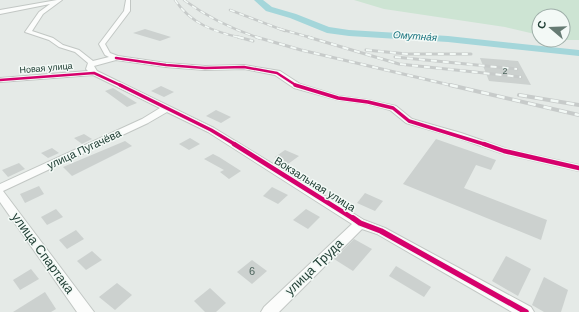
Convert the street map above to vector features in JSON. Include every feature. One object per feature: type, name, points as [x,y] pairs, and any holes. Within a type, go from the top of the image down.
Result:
[{"type":"street","points":[[0,12],[61,0]]},
{"type":"street","name":"Вокзальная улица","points":[[61,0],[41,13],[28,32],[51,39],[61,46],[77,51],[93,68],[211,130],[360,223],[381,231],[526,312]]},
{"type":"street","points":[[116,58],[107,54],[102,44],[127,11],[128,0]]},
{"type":"street","name":"Новая улица","points":[[0,80],[93,68],[116,58],[205,68],[244,67],[277,73],[298,86],[338,98],[368,102],[393,108],[409,121],[458,135],[504,151],[579,168]]},
{"type":"street","name":"улица Пугачёва","points":[[0,188],[145,121],[167,108]]},
{"type":"street","name":"улица Спартака","points":[[0,194],[86,312]]},
{"type":"street","name":"улица Труда","points":[[269,312],[360,223]]},
{"type":"green space","points":[[354,0],[579,0],[579,40],[571,40],[571,8],[531,8],[531,33],[505,27],[384,9]]},
{"type":"building","points":[[145,29],[171,37],[160,41],[133,33]]},
{"type":"building","points":[[480,58],[518,61],[531,85],[489,81]]},
{"type":"building","points":[[161,86],[174,92],[164,97],[151,91]]},
{"type":"building","points":[[113,88],[137,103],[127,107],[105,91]]},
{"type":"building","points":[[216,110],[231,117],[221,123],[206,116]]},
{"type":"building","points":[[84,134],[92,139],[82,144],[74,138]]},
{"type":"building","points":[[190,138],[200,144],[189,150],[179,144]]},
{"type":"building","points":[[436,139],[496,160],[491,170],[476,165],[464,188],[547,220],[541,240],[403,184]]},
{"type":"building","points":[[125,141],[132,146],[72,176],[63,167]]},
{"type":"building","points":[[52,148],[59,153],[48,158],[41,153]]},
{"type":"building","points":[[285,150],[299,156],[288,164],[275,157]]},
{"type":"building","points":[[213,154],[241,171],[229,179],[220,172],[224,170],[204,159]]},
{"type":"building","points":[[19,163],[25,169],[8,177],[2,170]]},
{"type":"building","points":[[39,186],[44,194],[25,203],[20,194]]},
{"type":"building","points":[[272,187],[288,195],[278,204],[263,196]]},
{"type":"building","points":[[365,193],[383,201],[375,211],[357,203]]},
{"type":"building","points":[[56,209],[63,217],[47,225],[41,217]]},
{"type":"building","points":[[306,209],[320,217],[308,229],[293,220]]},
{"type":"building","points":[[76,230],[84,239],[67,249],[59,240]]},
{"type":"building","points":[[354,239],[372,249],[353,271],[334,259]]},
{"type":"building","points":[[92,251],[102,260],[86,270],[77,261]]},
{"type":"building","points":[[506,256],[531,269],[518,296],[492,281]]},
{"type":"building","points":[[252,260],[267,271],[252,284],[237,272]]},
{"type":"building","points":[[396,266],[431,287],[424,297],[389,276]]},
{"type":"building","points":[[31,269],[39,279],[20,290],[13,280]]},
{"type":"building","points":[[544,277],[568,290],[561,312],[544,312],[532,305]]},
{"type":"building","points":[[117,283],[132,295],[115,310],[99,297]]},
{"type":"building","points":[[210,288],[226,303],[216,312],[205,312],[194,301]]},
{"type":"building","points":[[45,292],[56,309],[51,312],[13,312]]},
{"type":"waterway","name":"Омутна́я","points":[[258,0],[269,9],[293,16],[327,30],[349,33],[448,39],[579,53]]},
{"type":"railway","points":[[175,0],[188,15],[204,26],[238,37]]},
{"type":"railway","points":[[184,0],[220,22],[257,37]]},
{"type":"railway","points":[[230,10],[285,31]]},
{"type":"railway","points":[[280,29],[312,38]]},
{"type":"railway","points":[[238,37],[242,38]]},
{"type":"railway","points":[[238,37],[253,41]]},
{"type":"railway","points":[[257,37],[301,50],[454,86]]},
{"type":"railway","points":[[308,37],[399,64],[521,77]]},
{"type":"railway","points":[[366,50],[407,54],[471,54]]},
{"type":"railway","points":[[395,57],[517,69]]},
{"type":"railway","points":[[450,85],[579,115]]},
{"type":"railway","points":[[519,95],[579,105]]},
{"type":"cycle path","points":[[116,58],[166,65],[205,68],[244,67],[277,73],[297,86],[338,98],[368,102],[393,108],[409,121],[458,135],[504,151],[579,168]]},
{"type":"cycle path","points":[[0,80],[94,73],[106,78],[211,130],[360,223],[381,231],[526,312]]}]
